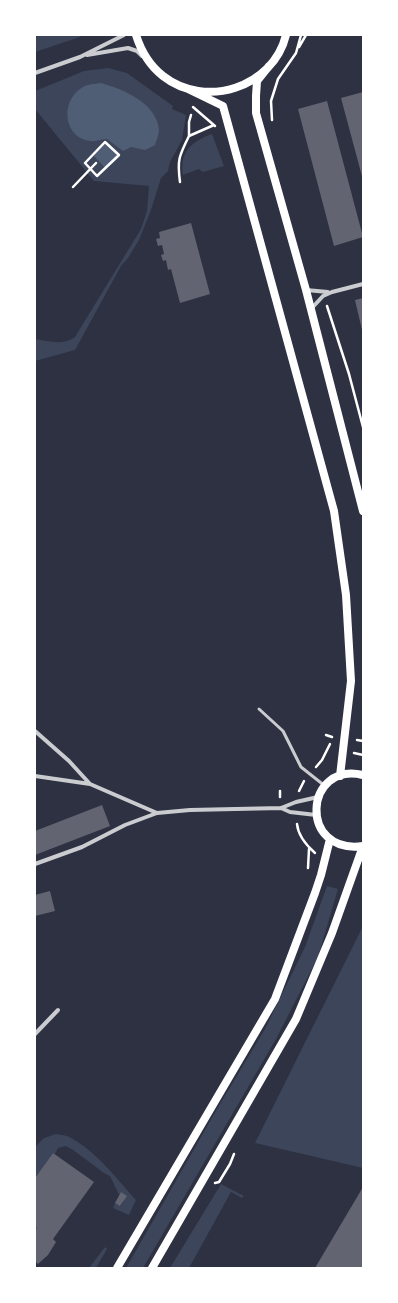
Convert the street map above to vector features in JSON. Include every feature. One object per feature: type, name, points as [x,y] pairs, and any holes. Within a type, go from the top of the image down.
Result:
[{"type":"main road","points":[[136,35],[143,52],[150,63],[162,75],[171,82],[223,106],[334,511],[346,595],[351,681],[340,776]]},
{"type":"main road","points":[[286,35],[278,54],[257,81],[256,113],[306,290],[363,511]]},
{"type":"main road","points":[[188,89],[218,92],[236,88],[259,76],[269,66]]},
{"type":"main road","points":[[152,1268],[296,1019],[332,933],[363,846],[351,847],[340,845],[330,839],[322,830],[316,815],[318,797],[329,782],[340,776],[356,773],[363,775]]},
{"type":"main road","points":[[117,1268],[275,999],[313,899],[330,839]]},
{"type":"street","points":[[35,73],[80,56],[124,35]]},
{"type":"street","points":[[80,56],[116,49],[134,49],[162,75]]},
{"type":"street","points":[[306,290],[322,293],[332,292],[363,284]]},
{"type":"street","points":[[311,310],[323,296],[332,292]]},
{"type":"street","points":[[35,731],[70,761],[90,784]]},
{"type":"street","points":[[35,776],[90,784],[157,813]]},
{"type":"street","points":[[35,864],[82,847],[124,825],[157,813],[190,810],[281,808],[296,802],[318,797]]},
{"type":"street","points":[[281,808],[290,812],[316,815]]},
{"type":"street","points":[[35,1034],[58,1010]]},
{"type":"lane","points":[[259,709],[283,731],[301,767],[325,786]]},
{"type":"path","points":[[301,35],[296,53],[306,35]]},
{"type":"path","points":[[272,109],[271,101],[278,79]]},
{"type":"path","points":[[192,106],[214,125],[217,132]]},
{"type":"path","points":[[180,182],[177,164],[181,151],[189,136],[189,122],[191,115]]},
{"type":"path","points":[[189,136],[214,125]]},
{"type":"path","points":[[105,142],[119,155],[97,176],[90,169],[85,163],[105,142]]},
{"type":"path","points":[[73,187],[96,163]]},
{"type":"path","points":[[322,760],[333,737],[326,735]]},
{"type":"path","points":[[355,739],[363,741]]},
{"type":"path","points":[[280,791],[280,797]]},
{"type":"path","points":[[304,870],[308,871],[309,848]]},
{"type":"shaded area","points":[[43,35],[82,35],[80,37],[35,52],[35,37]]},
{"type":"shaded area","points":[[108,68],[127,73],[173,106],[172,109],[186,115],[182,140],[170,162],[168,171],[161,178],[151,210],[139,240],[128,258],[121,266],[75,350],[35,361],[35,339],[61,342],[75,337],[141,229],[147,211],[149,186],[94,181],[35,109],[35,91],[84,71]]},
{"type":"shaded area","points":[[101,83],[128,93],[146,105],[157,120],[159,130],[155,145],[145,150],[131,147],[123,151],[107,139],[91,141],[82,139],[75,134],[70,127],[68,120],[69,103],[74,95],[83,87],[90,84]]},
{"type":"shaded area","points":[[212,134],[224,166],[203,172],[199,169],[183,175],[183,160],[188,148],[198,140]]},
{"type":"shaded area","points":[[105,142],[120,156],[106,169],[93,155]]},
{"type":"shaded area","points":[[327,886],[338,889],[318,957],[276,1039],[143,1268],[126,1268],[217,1109],[265,1029],[305,947]]},
{"type":"shaded area","points":[[363,926],[363,1168],[255,1143]]},
{"type":"shaded area","points":[[56,1134],[68,1136],[80,1144],[98,1158],[114,1175],[136,1200],[129,1215],[113,1208],[115,1203],[121,1206],[126,1196],[121,1192],[119,1195],[110,1176],[66,1146],[58,1148],[55,1154],[53,1153],[35,1178],[35,1147],[44,1138]]},
{"type":"shaded area","points":[[221,1184],[244,1196],[242,1198],[231,1192],[189,1268],[170,1268]]},
{"type":"shaded area","points":[[105,1247],[107,1249],[96,1268],[89,1268]]},
{"type":"building","points":[[363,92],[363,180],[341,98]]},
{"type":"building","points":[[327,101],[363,237],[334,246],[298,109]]},
{"type":"building","points":[[191,223],[210,294],[180,303],[171,269],[168,270],[166,260],[163,261],[161,255],[164,254],[162,245],[158,246],[156,239],[160,238],[159,232]]},
{"type":"building","points":[[363,298],[363,330],[362,330],[355,300]]},
{"type":"building","points":[[102,805],[110,826],[35,855],[35,831]]},
{"type":"building","points":[[50,891],[55,911],[35,916],[35,895]]},
{"type":"building","points":[[53,1153],[94,1182],[53,1239],[56,1242],[48,1255],[38,1264],[35,1261],[35,1230],[37,1228],[35,1227],[35,1178]]},
{"type":"building","points":[[363,1187],[363,1268],[315,1268]]},
{"type":"building","points":[[121,1192],[127,1196],[120,1206],[115,1203]]}]
